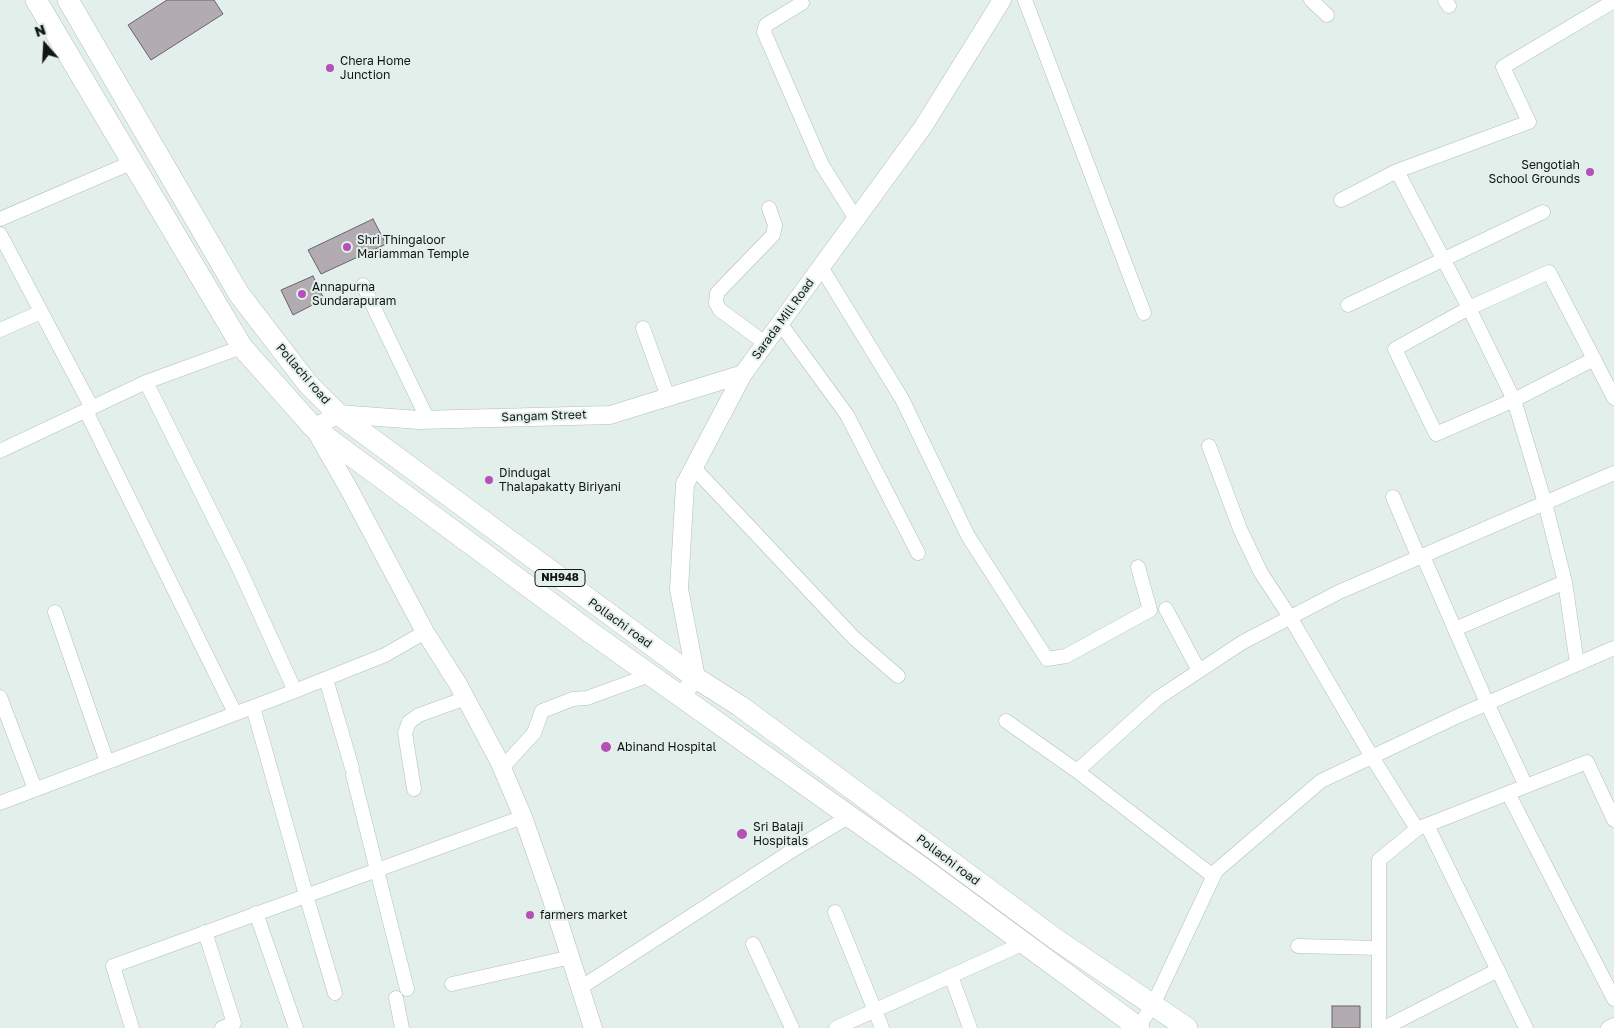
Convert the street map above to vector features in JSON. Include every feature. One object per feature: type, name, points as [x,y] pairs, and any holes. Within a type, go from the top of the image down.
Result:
[{"type":"highway","name":"NH948","points":[[36,0],[242,347],[314,428],[1138,1027]]},
{"type":"highway","name":"Pollachi road","points":[[68,0],[96,45],[239,294],[308,384],[338,414],[696,678],[740,706],[1057,940],[1187,1028]]},
{"type":"highway","points":[[71,57],[96,45]]},
{"type":"main road","name":"Sarada Mill Road","points":[[696,678],[679,589],[685,484],[743,374],[923,127],[1002,0]]},
{"type":"main road","name":"Sangam Street","points":[[338,414],[428,420],[610,415],[743,374]]},
{"type":"main road","points":[[338,414],[314,428],[350,491],[425,632],[466,698],[502,768],[523,817],[593,1028]]},
{"type":"main road","points":[[681,696],[696,678]]},
{"type":"street","points":[[1025,0],[1144,314]]},
{"type":"street","points":[[1311,0],[1327,15]]},
{"type":"street","points":[[1341,200],[1397,171],[1529,122],[1503,67],[1614,1]]},
{"type":"street","points":[[802,3],[766,25],[764,32],[822,165],[856,219]]},
{"type":"street","points":[[0,219],[133,162]]},
{"type":"street","points":[[1397,171],[1469,308],[1514,400],[1545,503],[1565,582],[1577,664]]},
{"type":"street","points":[[765,343],[720,310],[716,303],[717,293],[773,235],[775,225],[769,208]]},
{"type":"street","points":[[1348,305],[1543,212]]},
{"type":"street","points":[[0,234],[41,312],[235,713]]},
{"type":"street","points":[[821,267],[902,399],[968,536],[1047,659],[1066,656],[1150,610],[1138,567]]},
{"type":"street","points":[[1594,359],[1514,400],[1436,434],[1395,349],[1469,308],[1549,272],[1594,359],[1614,398]]},
{"type":"street","points":[[364,285],[428,420]]},
{"type":"street","points":[[0,330],[41,312]]},
{"type":"street","points":[[780,323],[847,415],[918,553]]},
{"type":"street","points":[[643,328],[668,397]]},
{"type":"street","points":[[0,451],[146,382],[242,347]]},
{"type":"street","points":[[146,382],[239,568],[295,691]]},
{"type":"street","points":[[1209,446],[1240,529],[1261,573],[1290,618],[1372,757],[1422,827],[1498,970],[1526,1028]]},
{"type":"street","points":[[694,468],[854,638],[898,676]]},
{"type":"street","points":[[1077,771],[1158,698],[1242,642],[1339,592],[1614,473]]},
{"type":"street","points":[[1393,497],[1526,786]]},
{"type":"street","points":[[1455,629],[1565,582]]},
{"type":"street","points":[[1166,609],[1198,671]]},
{"type":"street","points":[[55,612],[107,762]]},
{"type":"street","points":[[0,803],[295,691],[385,654],[425,632]]},
{"type":"street","points":[[1138,1027],[1153,1006],[1216,871],[1321,781],[1488,703],[1614,648]]},
{"type":"street","points":[[502,768],[534,733],[542,710],[572,699],[587,698],[650,674]]},
{"type":"street","points":[[326,678],[353,772],[407,988]]},
{"type":"street","points":[[0,697],[35,790]]},
{"type":"street","points":[[414,789],[405,733],[409,722],[418,715],[466,698]]},
{"type":"street","points":[[253,707],[335,993]]},
{"type":"street","points":[[1006,721],[1077,771],[1213,876]]},
{"type":"street","points":[[1379,1028],[1379,860],[1422,827],[1587,762],[1614,820]]},
{"type":"street","points":[[1508,793],[1614,999]]},
{"type":"street","points":[[580,988],[796,848],[850,816]]},
{"type":"street","points":[[132,1028],[113,966],[523,817]]},
{"type":"street","points":[[835,912],[882,1028]]},
{"type":"street","points":[[256,913],[296,1028]]},
{"type":"street","points":[[205,932],[234,1024],[222,1028]]},
{"type":"street","points":[[836,1028],[1024,943]]},
{"type":"street","points":[[753,944],[792,1028]]},
{"type":"street","points":[[1298,946],[1379,948]]},
{"type":"street","points":[[452,984],[570,957]]},
{"type":"street","points":[[1384,1028],[1498,970]]},
{"type":"street","points":[[951,976],[970,1028]]},
{"type":"street","points":[[396,998],[402,1028]]},
{"type":"street","points":[[1608,1028],[1614,1025]]},
{"type":"building","points":[[167,0],[214,0],[223,14],[151,60],[128,25]]},
{"type":"building","name":"Shri Thingaloor Mariamman Temple","points":[[373,219],[386,244],[321,274],[308,250]]},
{"type":"building","name":"Annapurna Sundarapuram","points":[[313,276],[324,299],[293,315],[281,290]]},
{"type":"building","points":[[1332,1006],[1360,1006],[1360,1028],[1332,1028]]},
{"type":"place","name":"Chera Home Junction","points":[[330,68]]},
{"type":"place","name":"Sengotiah School Grounds","points":[[1590,172]]},
{"type":"place","name":"Shri Thingaloor Mariamman Temple","points":[[347,247]]},
{"type":"place","name":"Annapurna Sundarapuram","points":[[302,294]]},
{"type":"place","name":"Dindugal Thalapakatty Biriyani","points":[[489,480]]},
{"type":"place","name":"Abinand Hospital","points":[[606,747]]},
{"type":"place","name":"Sri Balaji Hospitals","points":[[742,834]]},
{"type":"place","name":"farmers market","points":[[530,915]]}]
